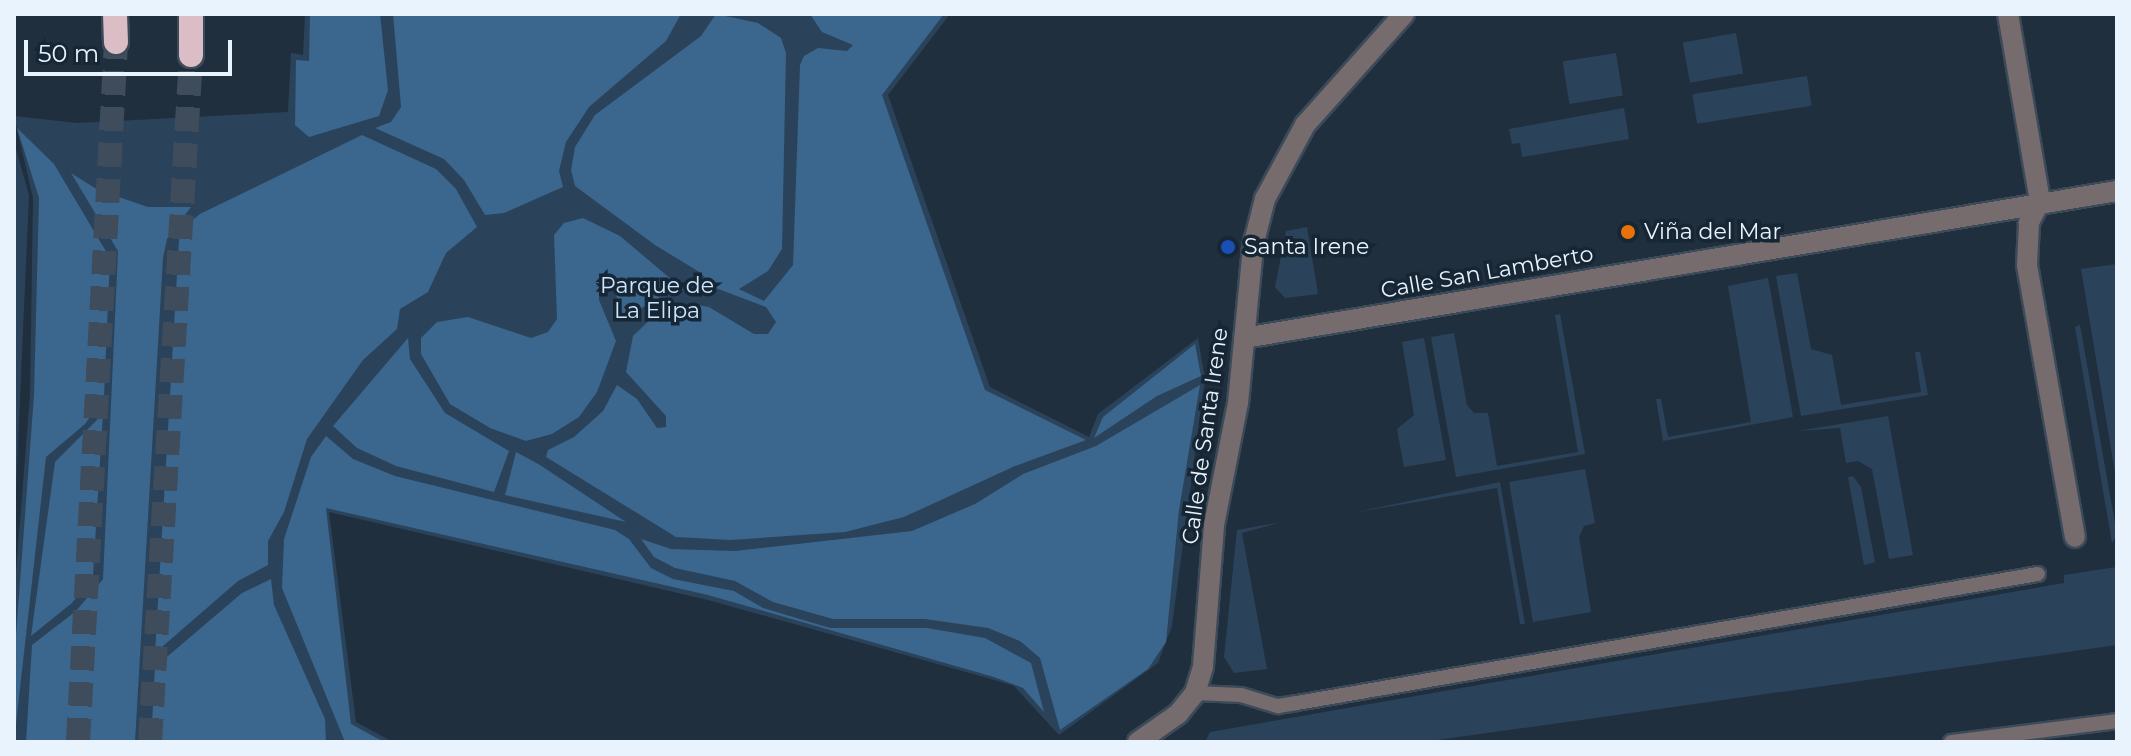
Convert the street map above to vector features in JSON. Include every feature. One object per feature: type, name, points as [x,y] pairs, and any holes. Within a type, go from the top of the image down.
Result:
[{"type":"highway","points":[[115,14],[116,42]]},
{"type":"highway","points":[[191,14],[191,55]]},
{"type":"street","name":"Calle de Santa Irene","points":[[1195,693],[1203,666],[1214,525],[1244,338],[1253,246],[1282,161],[1305,125],[1404,14]]},
{"type":"street","points":[[2008,14],[2040,201],[2029,223],[2027,265],[2075,537]]},
{"type":"street","name":"Calle San Lamberto","points":[[1244,338],[2040,201],[2117,191]]},
{"type":"street","points":[[1138,742],[1178,714],[1195,693]]},
{"type":"lane","points":[[1195,693],[1241,695],[1278,706],[2038,574]]},
{"type":"lane","points":[[1951,742],[2117,721]]},
{"type":"green space","name":"Parque de La Elipa","points":[[305,14],[950,14],[888,95],[990,387],[1089,437],[1098,414],[1198,338],[1205,379],[1172,626],[1158,663],[1059,735],[1014,686],[708,600],[329,512],[356,722],[393,742],[14,742],[14,598],[30,394],[33,198],[14,116],[77,123],[288,112],[291,53],[303,55]]},
{"type":"green space","points":[[310,14],[380,14],[388,90],[379,116],[309,137],[295,125],[296,60],[309,61]]},
{"type":"green space","points":[[393,14],[681,14],[666,41],[589,107],[566,142],[559,171],[563,187],[504,213],[485,215],[464,180],[444,159],[375,128],[391,122],[401,107]]},
{"type":"green space","points":[[716,14],[758,23],[781,38],[786,53],[782,249],[768,271],[739,289],[764,301],[793,265],[800,65],[804,56],[818,48],[847,51],[853,45],[822,32],[810,14],[944,14],[882,95],[985,390],[1086,440],[1015,466],[904,517],[845,532],[731,540],[676,537],[546,457],[548,450],[574,437],[603,411],[617,385],[637,399],[657,428],[666,427],[666,416],[626,372],[633,336],[654,316],[691,304],[709,307],[754,334],[768,334],[776,322],[766,307],[713,287],[701,273],[655,245],[575,186],[571,170],[575,147],[595,115],[701,36]]},
{"type":"green space","points":[[1736,33],[1743,73],[1690,83],[1683,42]]},
{"type":"green space","points":[[1616,53],[1623,95],[1569,104],[1563,61]]},
{"type":"green space","points":[[1807,76],[1812,106],[1697,124],[1692,94]]},
{"type":"green space","points":[[1624,108],[1629,139],[1522,157],[1520,143],[1512,144],[1509,129]]},
{"type":"green space","points":[[17,128],[54,164],[110,258],[104,397],[85,424],[46,457],[14,742],[14,662],[34,395],[39,198]]},
{"type":"green space","points":[[362,135],[436,169],[456,189],[477,227],[446,253],[428,292],[400,309],[397,329],[363,360],[307,439],[284,512],[268,541],[268,565],[238,581],[155,653],[179,240],[185,226],[200,214]]},
{"type":"green space","points":[[14,142],[29,195],[14,534]]},
{"type":"green space","points":[[71,173],[98,190],[148,207],[191,207],[167,239],[163,258],[135,742],[26,742],[32,645],[76,611],[103,579],[118,251]]},
{"type":"green space","points":[[583,218],[620,236],[684,290],[643,307],[625,321],[612,284],[600,284],[599,300],[616,341],[597,392],[579,417],[552,434],[526,441],[490,428],[450,404],[421,354],[421,338],[437,322],[468,317],[531,338],[548,332],[557,319],[554,235],[564,223]]},
{"type":"green space","points":[[1307,227],[1318,294],[1285,298],[1275,287],[1286,231]]},
{"type":"green space","points":[[2117,264],[2117,485],[2081,269]]},
{"type":"green space","points":[[1797,273],[1811,349],[1832,355],[1841,405],[1921,392],[1915,352],[1920,352],[1928,395],[1801,416],[1776,276]]},
{"type":"green space","points":[[1768,278],[1793,417],[1663,441],[1656,399],[1661,399],[1668,437],[1751,422],[1728,286]]},
{"type":"green space","points":[[1560,314],[1585,454],[1456,477],[1431,337],[1454,333],[1467,405],[1474,413],[1488,413],[1497,466],[1578,452],[1555,315]]},
{"type":"green space","points":[[2080,325],[2117,535],[2112,543],[2075,327]]},
{"type":"green space","points":[[408,338],[410,359],[445,413],[509,451],[494,492],[396,466],[357,448],[333,426]]},
{"type":"green space","points":[[1424,338],[1446,460],[1404,467],[1397,429],[1414,415],[1402,342]]},
{"type":"green space","points":[[1195,344],[1201,376],[1157,396],[1094,438],[1103,417]]},
{"type":"green space","points":[[1200,385],[1179,510],[1166,642],[1148,669],[1060,730],[1040,658],[1020,641],[988,628],[925,619],[833,619],[773,602],[735,581],[675,568],[654,557],[641,539],[671,549],[735,551],[912,531],[975,504],[1023,474],[1096,446]]},
{"type":"green space","points":[[103,414],[93,575],[72,603],[31,636],[55,462]]},
{"type":"green space","points":[[1888,416],[1913,555],[1889,559],[1872,469],[1858,461],[1846,463],[1840,428],[1798,431]]},
{"type":"green space","points":[[326,436],[353,459],[395,476],[615,530],[629,539],[651,568],[673,579],[734,591],[763,608],[830,628],[927,628],[985,638],[1031,663],[1044,712],[1023,688],[994,677],[708,595],[326,508],[351,724],[384,742],[345,742],[282,588],[284,539],[311,457]]},
{"type":"green space","points":[[516,452],[540,465],[626,522],[505,495]]},
{"type":"green space","points":[[1585,469],[1595,523],[1584,526],[1579,537],[1591,612],[1533,622],[1509,482]]},
{"type":"green space","points":[[1853,476],[1861,487],[1875,562],[1864,565],[1848,477]]},
{"type":"green space","points":[[1500,482],[1525,624],[1520,624],[1497,488],[1352,513]]},
{"type":"green space","points":[[1282,522],[1242,533],[1267,669],[1234,673],[1224,657],[1237,530]]},
{"type":"green space","points":[[2117,567],[2117,645],[1423,742],[1205,742],[1210,732],[2064,583],[2064,575]]},
{"type":"green space","points":[[271,579],[274,605],[325,719],[326,742],[151,742],[155,667],[242,593]]},
{"type":"tunnel","points":[[78,742],[116,42]]},
{"type":"tunnel","points":[[150,742],[191,55]]},
{"type":"place","name":"Viña del Mar","points":[[1628,232]]},
{"type":"place","name":"Santa Irene","points":[[1228,247]]}]
